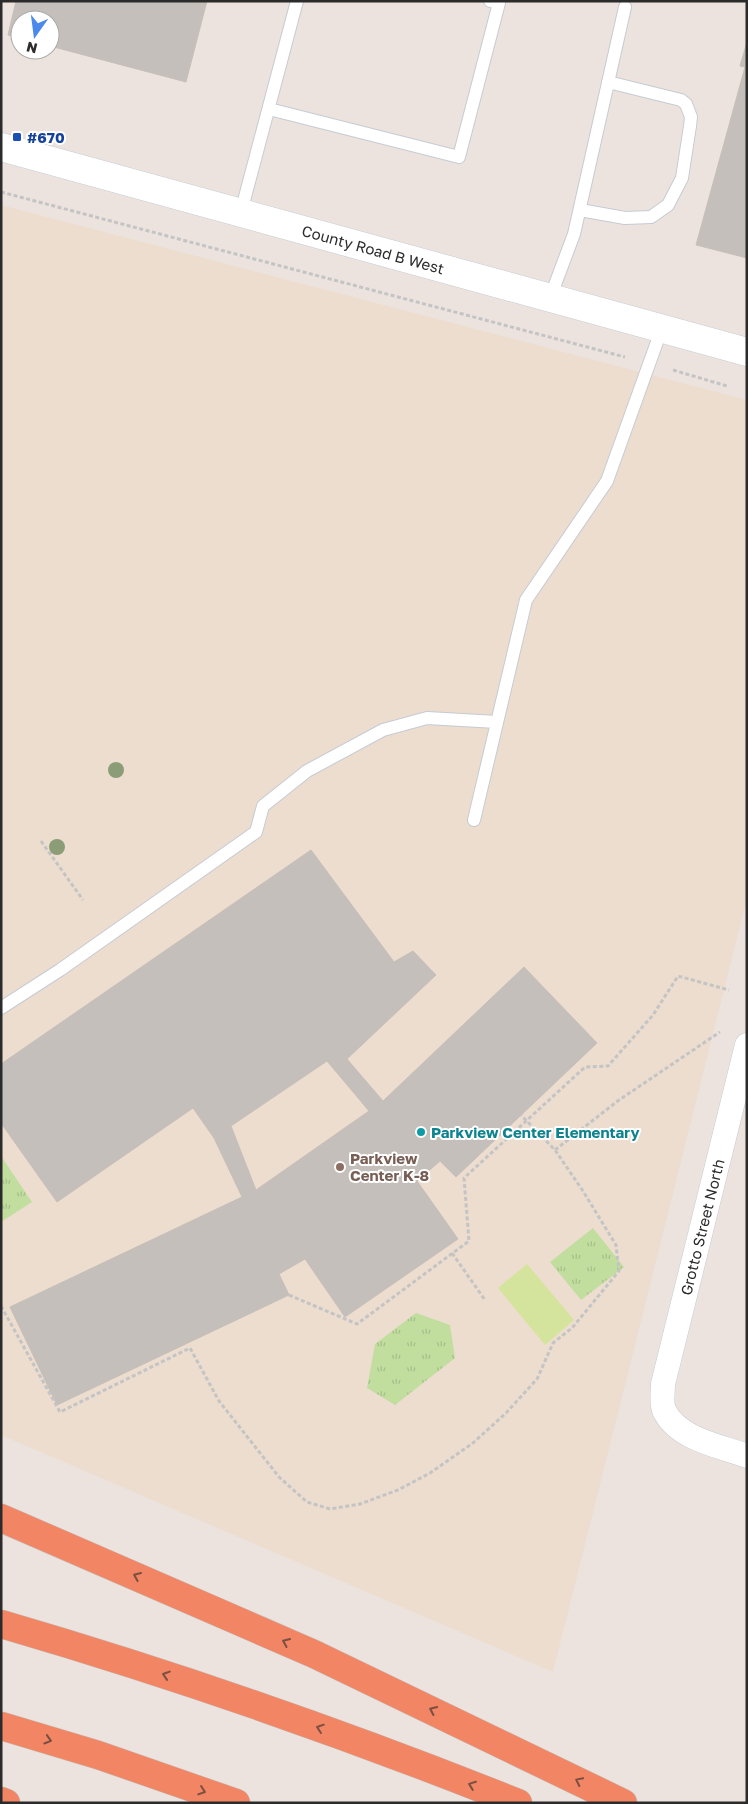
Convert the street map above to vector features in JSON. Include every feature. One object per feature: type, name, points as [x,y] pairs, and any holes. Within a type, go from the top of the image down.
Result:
[{"type":"highway","points":[[1,1518],[314,1654],[623,1803]]},
{"type":"highway","points":[[1,1624],[242,1700],[375,1747],[518,1803]]},
{"type":"highway","points":[[1,1726],[98,1756],[236,1803]]},
{"type":"highway","points":[[1,1801],[6,1803]]},
{"type":"street","name":"County Road B West","points":[[1,147],[747,352]]},
{"type":"street","name":"Grotto Street North","points":[[747,1045],[663,1384],[663,1409],[673,1424],[694,1437],[747,1456]]},
{"type":"lane","points":[[241,212],[297,1]]},
{"type":"lane","points":[[268,109],[459,157],[499,3],[490,1]]},
{"type":"lane","points":[[550,298],[574,234],[625,8]]},
{"type":"lane","points":[[580,210],[625,218],[651,217],[668,206],[682,178],[691,117],[686,104],[681,100],[608,82]]},
{"type":"lane","points":[[474,820],[526,600],[607,481],[662,328]]},
{"type":"lane","points":[[1,1008],[60,970],[256,832],[263,806],[307,771],[383,730],[427,718],[497,722]]},
{"type":"path","points":[[1,192],[626,357]]},
{"type":"path","points":[[673,370],[727,386]]},
{"type":"path","points":[[41,841],[83,900]]},
{"type":"path","points":[[289,1295],[357,1324],[469,1241],[464,1178],[585,1067],[608,1066],[653,1016],[678,976],[729,990]]},
{"type":"path","points":[[555,1150],[619,1100],[720,1032]]},
{"type":"path","points":[[1,1306],[60,1412],[190,1348],[219,1401],[279,1477],[307,1502],[330,1509],[360,1504],[398,1490],[430,1473],[473,1443],[506,1414],[537,1379],[552,1343],[572,1328],[619,1271],[616,1246],[555,1150],[521,1115]]},
{"type":"path","points":[[452,1253],[486,1300]]},
{"type":"shaded area","name":"Parkview Center K-8","points":[[1,205],[747,400],[747,898],[553,1672],[1,1435]]},
{"type":"green space","points":[[1,1156],[32,1202],[1,1222]]},
{"type":"green space","points":[[593,1228],[624,1267],[581,1300],[550,1262]]},
{"type":"green space","points":[[527,1264],[574,1320],[545,1345],[498,1288]]},
{"type":"green space","points":[[416,1313],[450,1325],[455,1358],[395,1405],[367,1388],[375,1344]]},
{"type":"building","points":[[16,1],[207,1],[186,82],[60,49],[60,10],[14,10]]},
{"type":"building","points":[[747,42],[747,258],[696,245],[745,67],[740,66]]},
{"type":"building","name":"Parkview Center Elementary","points":[[311,850],[394,962],[413,951],[436,975],[347,1059],[383,1101],[524,967],[597,1043],[456,1177],[440,1161],[417,1181],[458,1239],[345,1317],[305,1259],[279,1274],[289,1295],[57,1405],[10,1307],[242,1197],[214,1138],[193,1108],[57,1202],[1,1123],[1,1064]],"holes":[[[327,1061],[369,1111],[256,1190],[231,1126]]]},
{"type":"place","name":"#670","points":[[17,137]]},
{"type":"place","name":"Parkview Center Elementary","points":[[421,1132]]},
{"type":"place","name":"Parkview Center K-8","points":[[340,1167]]}]
